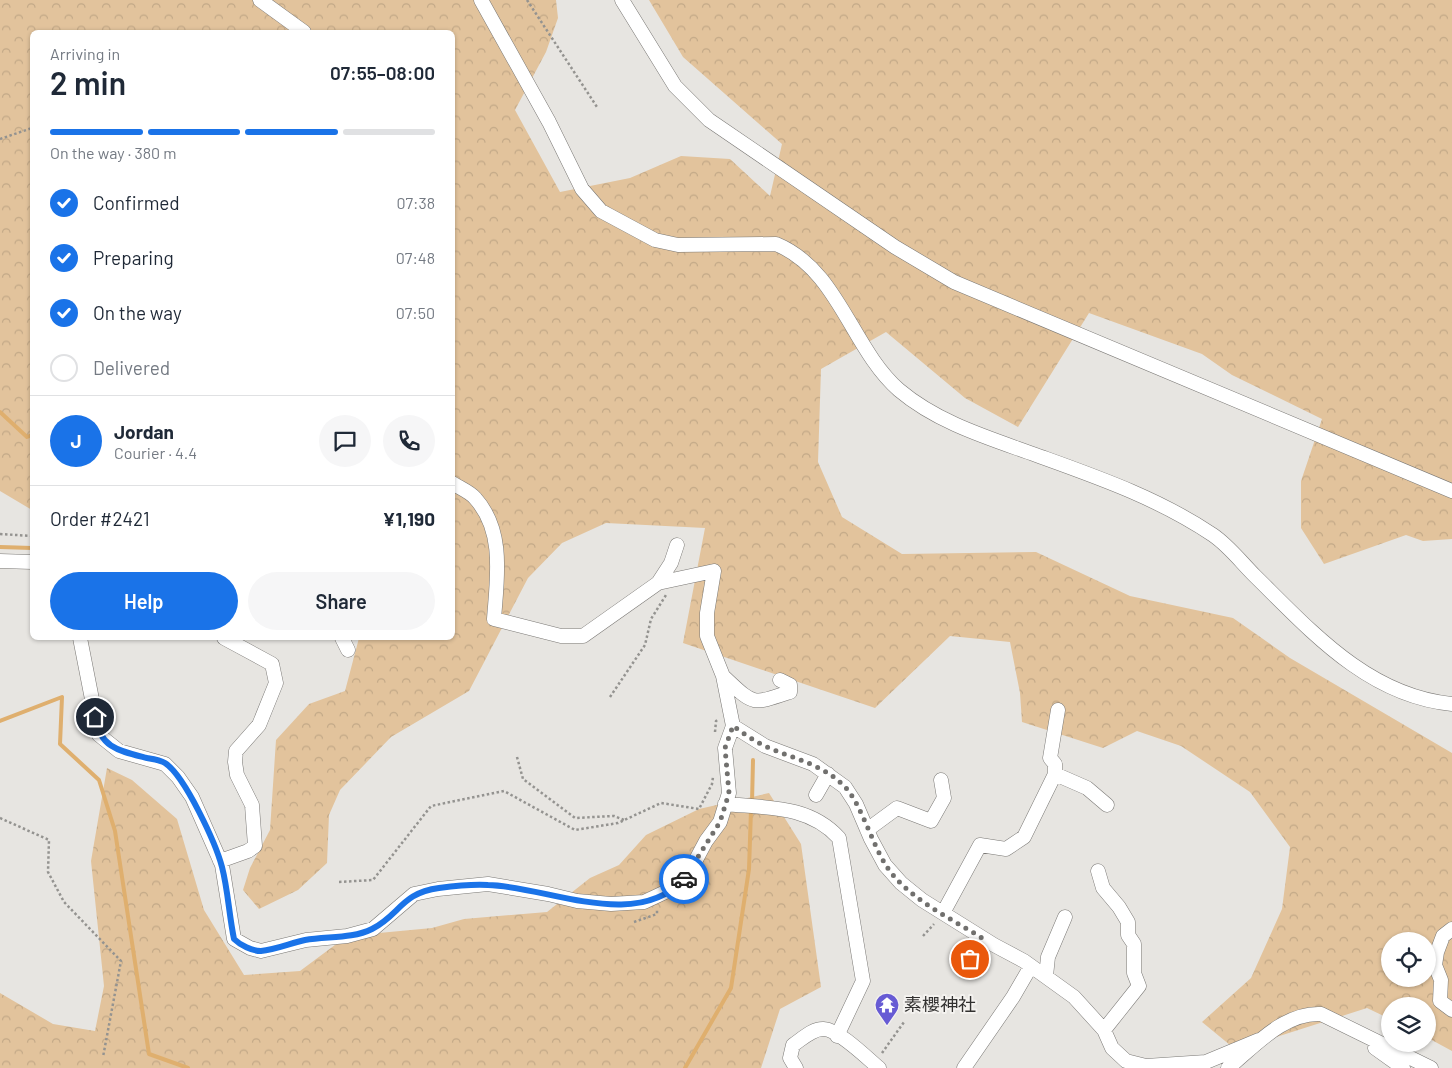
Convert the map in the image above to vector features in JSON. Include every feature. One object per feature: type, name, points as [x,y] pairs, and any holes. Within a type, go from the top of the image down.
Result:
[{"type":"street","points":[[260,0],[301,30]]},
{"type":"street","points":[[481,0],[549,122],[582,189],[601,211],[655,240],[678,245],[776,244],[790,249],[811,268],[836,298],[854,332],[878,369],[900,390],[926,409],[966,430],[1104,479],[1191,521],[1215,536],[1237,555],[1328,648],[1391,689],[1437,703],[1452,704]]},
{"type":"street","points":[[622,0],[675,86],[709,120],[769,159],[895,247],[954,282],[1452,491]]},
{"type":"street","points":[[80,640],[99,735],[119,751],[166,764],[178,777],[192,797],[220,861],[234,939],[250,948],[261,951],[306,940],[347,936],[373,928],[414,894],[438,888],[488,884],[595,903],[644,902],[676,887],[690,871],[706,841],[720,822],[729,793],[725,748],[732,720],[723,676],[707,636],[707,613],[714,571],[658,583],[582,636],[561,636],[494,619],[499,562],[491,523],[475,498],[455,485]]},
{"type":"street","points":[[658,583],[671,563],[677,545]]},
{"type":"street","points":[[0,561],[30,562]]},
{"type":"street","points":[[220,861],[248,851],[255,846],[252,806],[237,775],[234,762],[236,750],[252,736],[259,725],[276,683],[272,664],[228,640]]},
{"type":"street","points":[[343,640],[348,650]]},
{"type":"street","points":[[723,676],[746,697],[760,702],[790,692],[790,685],[780,680]]},
{"type":"street","points":[[943,913],[980,845],[1006,849],[1024,836],[1055,774],[1055,764],[1050,758],[1058,710]]},
{"type":"street","points":[[732,720],[765,746],[813,764],[845,787],[856,804],[885,865],[901,883],[982,938],[1031,966],[1074,997],[1104,1030],[1112,1048],[1126,1061],[1146,1066],[1206,1062],[1259,1040],[1306,1013],[1321,1014],[1431,1068]]},
{"type":"street","points":[[816,795],[828,774]]},
{"type":"street","points":[[1055,774],[1088,788],[1107,805]]},
{"type":"street","points":[[867,830],[897,808],[931,820],[944,798],[941,780]]},
{"type":"street","points":[[725,804],[799,811],[829,827],[839,838],[863,981],[837,1036]]},
{"type":"street","points":[[1098,871],[1103,888],[1119,906],[1128,922],[1128,935],[1134,944],[1129,965],[1139,986],[1104,1030]]},
{"type":"street","points":[[1046,976],[1048,957],[1065,917]]},
{"type":"street","points":[[1452,929],[1444,936],[1437,952],[1435,965],[1441,980],[1440,1001],[1452,1010]]},
{"type":"street","points":[[970,959],[982,938]]},
{"type":"street","points":[[964,1068],[1013,997],[1031,966]]},
{"type":"street","points":[[796,1068],[790,1058],[793,1045],[813,1031],[825,1029],[877,1066]]},
{"type":"street","points":[[1364,1035],[1375,1048],[1403,1068]]},
{"type":"street","points":[[1228,1068],[1259,1040]]},
{"type":"path","points":[[527,0],[597,107]]},
{"type":"path","points":[[0,139],[30,129]]},
{"type":"path","points":[[0,534],[30,536]]},
{"type":"path","points":[[610,697],[645,645],[651,619],[676,579]]},
{"type":"path","points":[[715,739],[716,721],[732,720]]},
{"type":"path","points":[[517,757],[523,779],[532,788],[560,805],[575,818],[614,816],[624,820]]},
{"type":"path","points":[[339,882],[373,880],[431,806],[504,791],[574,830],[624,820],[661,804],[699,809],[712,784],[713,775]]},
{"type":"path","points":[[0,818],[49,840],[48,872],[64,902],[121,961],[103,1057]]},
{"type":"path","points":[[923,936],[943,913]]},
{"type":"path","points":[[877,1066],[904,1022]]},
{"type":"green space","points":[[0,0],[556,0],[558,18],[546,52],[515,110],[560,192],[630,178],[681,156],[730,159],[770,196],[782,144],[683,57],[649,0],[1452,0],[1452,539],[1423,541],[1406,535],[1324,564],[1301,528],[1301,481],[1322,419],[1232,375],[1202,354],[1089,313],[1018,427],[965,398],[886,332],[821,369],[818,462],[842,517],[902,554],[1036,552],[1130,596],[1233,618],[1290,658],[1452,753],[1452,1051],[1436,1042],[1436,997],[1381,997],[1381,1015],[1367,1008],[1236,1050],[1202,1022],[1251,978],[1282,909],[1290,847],[1250,792],[1181,746],[1137,731],[1103,748],[1022,722],[1020,693],[1010,642],[950,636],[875,708],[683,643],[705,528],[606,523],[562,543],[528,578],[469,691],[391,737],[340,790],[329,815],[327,863],[298,890],[259,909],[243,890],[250,868],[270,830],[276,740],[309,704],[345,691],[358,640],[455,640],[455,30],[30,30],[30,509],[0,491]]},
{"type":"green space","points":[[107,768],[132,780],[177,819],[204,910],[244,975],[300,971],[347,936],[432,928],[464,919],[547,912],[590,878],[619,865],[646,835],[699,809],[769,793],[801,844],[821,987],[780,1009],[761,1068],[0,1068],[0,993],[53,1024],[95,1031],[104,986],[91,861]]},
{"type":"waterway","points":[[0,412],[27,437],[30,436]]},
{"type":"waterway","points":[[0,547],[30,548]]},
{"type":"waterway","points":[[0,721],[62,697],[60,744],[99,780],[115,831],[149,1054],[188,1068]]},
{"type":"waterway","points":[[752,803],[753,760]]},
{"type":"waterway","points":[[685,1068],[731,988],[749,869],[751,810]]},
{"type":"way so far","points":[[684,879],[706,841],[720,822],[729,793],[729,771],[725,748],[733,726],[765,746],[813,764],[845,787],[856,804],[885,865],[901,883],[922,900],[982,938],[970,959]]},
{"type":"place","name":"素櫻神社","points":[[887,1026]]},
{"type":"route","points":[[95,717],[99,735],[109,744],[119,751],[166,764],[192,797],[222,865],[234,939],[238,943],[250,948],[261,951],[306,940],[347,936],[373,928],[414,894],[438,888],[488,884],[517,888],[576,901],[611,904],[644,902],[676,887],[684,879]]}]
